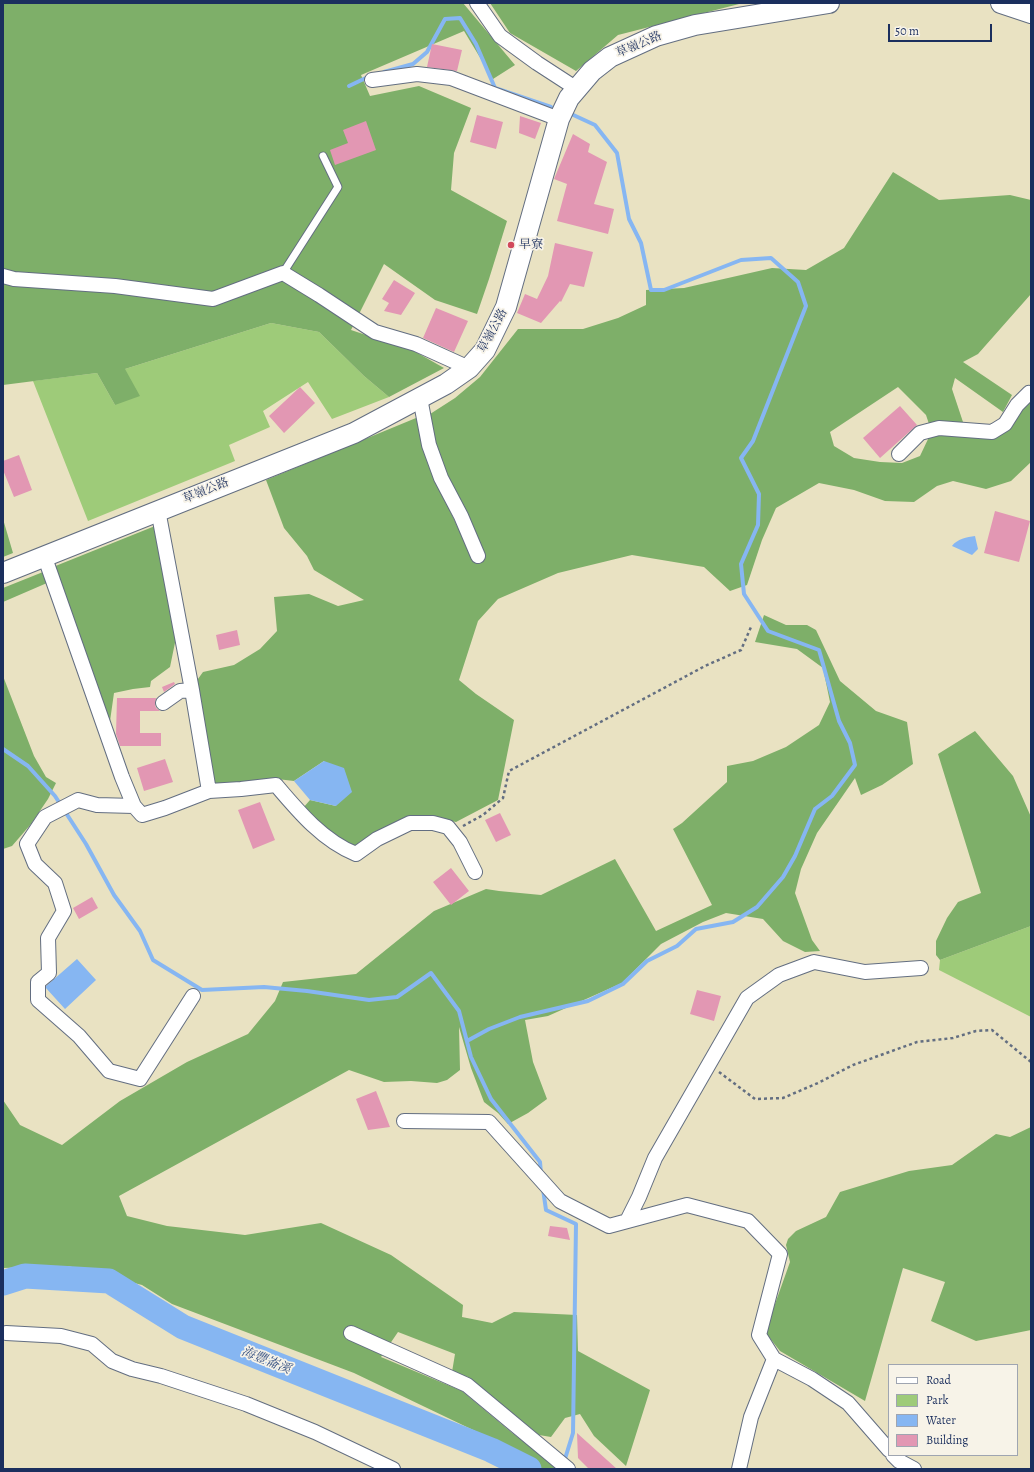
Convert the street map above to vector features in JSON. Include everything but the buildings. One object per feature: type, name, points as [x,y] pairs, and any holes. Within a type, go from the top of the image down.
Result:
[{"type":"main road","name":"草嶺公路","points":[[3,573],[44,555],[354,433],[446,384],[469,368],[486,350],[506,307],[559,119],[569,98],[592,71],[610,57],[656,36],[695,26],[829,3]]},
{"type":"main road","points":[[1001,3],[1031,13]]},
{"type":"street","points":[[477,3],[500,36],[537,63],[577,89]]},
{"type":"street","points":[[372,80],[417,74],[451,78],[559,119]]},
{"type":"street","points":[[3,276],[14,279],[115,286],[213,299],[283,273],[319,294],[375,332],[416,344],[469,368]]},
{"type":"street","points":[[899,454],[920,433],[938,428],[992,432],[1005,424],[1017,405],[1029,394],[1031,394]]},
{"type":"street","points":[[420,398],[429,445],[441,478],[461,516],[478,556]]},
{"type":"street","points":[[158,510],[192,690],[209,791]]},
{"type":"street","points":[[44,555],[122,777],[134,806],[142,815],[209,791],[276,785],[300,813],[343,849],[356,854],[377,839],[410,822],[433,823],[448,827],[460,842],[475,872]]},
{"type":"street","points":[[163,703],[180,691],[192,690]]},
{"type":"street","points":[[134,806],[97,804],[78,800],[46,817],[27,844],[34,864],[55,883],[64,912],[48,938],[49,973],[38,982],[38,1000],[79,1036],[109,1071],[140,1080],[193,996]]},
{"type":"street","points":[[627,1221],[639,1197],[655,1158],[747,998],[779,975],[814,962],[865,972],[921,968]]},
{"type":"street","points":[[404,1121],[489,1122],[560,1201],[609,1226],[687,1205],[748,1221],[780,1254],[759,1335],[774,1359],[812,1378],[848,1403],[888,1449]]},
{"type":"street","points":[[6,1333],[61,1336],[92,1344],[112,1361],[132,1369],[161,1376],[246,1404],[315,1432],[393,1469]]},
{"type":"street","points":[[351,1333],[467,1385],[568,1469]]},
{"type":"street","points":[[739,1469],[750,1417],[774,1359]]},
{"type":"street","points":[[894,1456],[899,1462],[914,1469]]},
{"type":"lane","points":[[283,273],[338,187],[323,156]]},
{"type":"path","points":[[452,832],[483,815],[504,798],[509,772],[705,666],[741,650],[751,627]]},
{"type":"path","points":[[709,1065],[755,1098],[783,1098],[818,1083],[853,1065],[917,1042],[953,1038],[976,1032],[992,1030],[1031,1062]]},
{"type":"green space","points":[[3,3],[463,3],[515,65],[493,79],[464,31],[361,75],[370,96],[419,86],[471,108],[454,153],[451,190],[507,221],[477,314],[435,300],[384,264],[351,330],[414,351],[444,368],[389,397],[364,376],[319,332],[271,323],[125,369],[140,396],[115,405],[97,373],[3,385]]},
{"type":"green space","points":[[490,3],[743,3],[618,35],[576,71],[510,33]]},
{"type":"green space","points":[[893,172],[939,200],[1010,195],[1031,200],[1031,294],[978,354],[963,362],[1012,395],[1003,412],[955,378],[952,389],[963,422],[929,424],[926,415],[898,387],[830,432],[834,446],[854,458],[880,462],[902,463],[920,456],[929,437],[946,433],[979,438],[1018,414],[1028,403],[1031,403],[1031,462],[1011,481],[986,489],[953,481],[937,486],[914,502],[885,501],[854,490],[819,483],[776,508],[762,540],[747,585],[730,591],[704,567],[632,555],[558,573],[498,599],[478,621],[459,680],[476,694],[514,720],[498,800],[456,822],[436,818],[357,847],[340,841],[303,808],[310,800],[336,806],[324,761],[294,781],[277,779],[210,785],[190,690],[203,672],[234,665],[260,649],[277,631],[274,597],[309,594],[338,606],[364,600],[314,570],[307,556],[284,528],[266,480],[416,418],[436,481],[474,562],[438,455],[427,416],[455,398],[480,377],[518,329],[583,329],[618,318],[646,305],[646,290],[684,288],[772,268],[806,270],[844,248]]},
{"type":"green space","points":[[271,323],[319,332],[364,376],[389,397],[332,419],[308,382],[263,411],[270,427],[229,445],[235,461],[88,521],[33,381],[97,373],[115,405],[125,369]]},
{"type":"green space","points":[[3,519],[13,553],[3,557]]},
{"type":"green space","points":[[155,526],[177,633],[170,667],[151,681],[150,687],[114,693],[110,721],[53,567]]},
{"type":"green space","points":[[43,572],[47,583],[3,602],[3,588]]},
{"type":"green space","points":[[764,615],[786,625],[807,625],[816,630],[840,681],[876,711],[907,722],[913,764],[882,785],[861,795],[855,778],[817,833],[801,869],[795,893],[812,940],[820,951],[805,952],[783,941],[763,919],[726,913],[703,922],[661,944],[622,983],[548,1016],[525,1020],[533,1062],[547,1099],[528,1113],[508,1124],[498,1113],[484,1102],[471,1068],[459,1027],[460,1070],[447,1080],[437,1083],[411,1081],[384,1082],[349,1070],[119,1196],[127,1216],[167,1226],[245,1235],[321,1223],[391,1255],[463,1305],[462,1317],[492,1323],[514,1312],[577,1315],[578,1351],[650,1390],[626,1466],[594,1436],[580,1414],[565,1418],[551,1437],[539,1435],[468,1377],[452,1372],[455,1354],[398,1332],[381,1357],[462,1391],[511,1432],[559,1469],[537,1469],[519,1452],[354,1373],[172,1304],[142,1285],[68,1266],[3,1268],[3,1100],[20,1125],[62,1145],[120,1101],[187,1062],[248,1034],[275,1001],[283,982],[356,974],[434,911],[486,889],[541,895],[615,859],[656,931],[712,905],[673,829],[682,823],[727,782],[727,766],[753,761],[786,747],[819,725],[830,702],[823,668],[797,649],[755,642]]},
{"type":"green space","points":[[3,676],[34,756],[46,777],[56,783],[48,799],[31,824],[12,846],[3,849]]},
{"type":"green space","points":[[975,731],[1013,776],[1031,817],[1031,926],[940,960],[936,955],[936,941],[947,918],[958,902],[981,893],[938,754]]},
{"type":"green space","points":[[1031,926],[1031,1017],[939,970],[940,960]]},
{"type":"green space","points":[[1031,1127],[1031,1330],[976,1341],[931,1321],[945,1282],[903,1268],[865,1401],[780,1351],[765,1332],[790,1262],[786,1245],[788,1239],[796,1231],[826,1217],[840,1192],[909,1171],[952,1165],[996,1134],[1010,1137]]},
{"type":"water","points":[[975,536],[978,549],[972,555],[952,546],[959,540]]},
{"type":"water","points":[[324,761],[344,768],[352,792],[336,806],[310,800],[294,781]]},
{"type":"water","points":[[77,959],[96,980],[65,1009],[45,987]]},
{"type":"waterway","points":[[384,72],[413,64],[427,52],[445,19],[460,18],[476,44],[495,88],[551,107]]},
{"type":"waterway","points":[[349,86],[370,76]]},
{"type":"waterway","points":[[467,1041],[489,1029],[520,1017],[588,1001],[623,984],[647,961],[677,946],[696,929],[733,922],[757,907],[783,877],[795,856],[815,809],[832,796],[855,765],[850,743],[839,721],[819,650],[768,631],[744,594],[741,564],[758,525],[759,494],[741,458],[753,441],[806,306],[798,282],[771,258],[741,260],[664,290],[651,290],[641,243],[629,219],[617,153],[595,125],[569,113]]},
{"type":"waterway","points":[[3,749],[28,766],[55,796],[86,844],[114,895],[140,931],[153,960],[202,990],[264,987],[307,991],[369,1000],[397,997],[431,973],[459,1011],[471,1057],[491,1099],[540,1162],[541,1174]]},
{"type":"waterway","points":[[543,1189],[546,1210],[576,1224],[573,1433],[564,1462]]},
{"type":"waterway","name":"海豐崙溪","points":[[3,1283],[25,1276],[109,1281],[183,1327],[491,1450],[529,1469]]},
{"type":"place","name":"早寮","points":[[511,245]]}]
